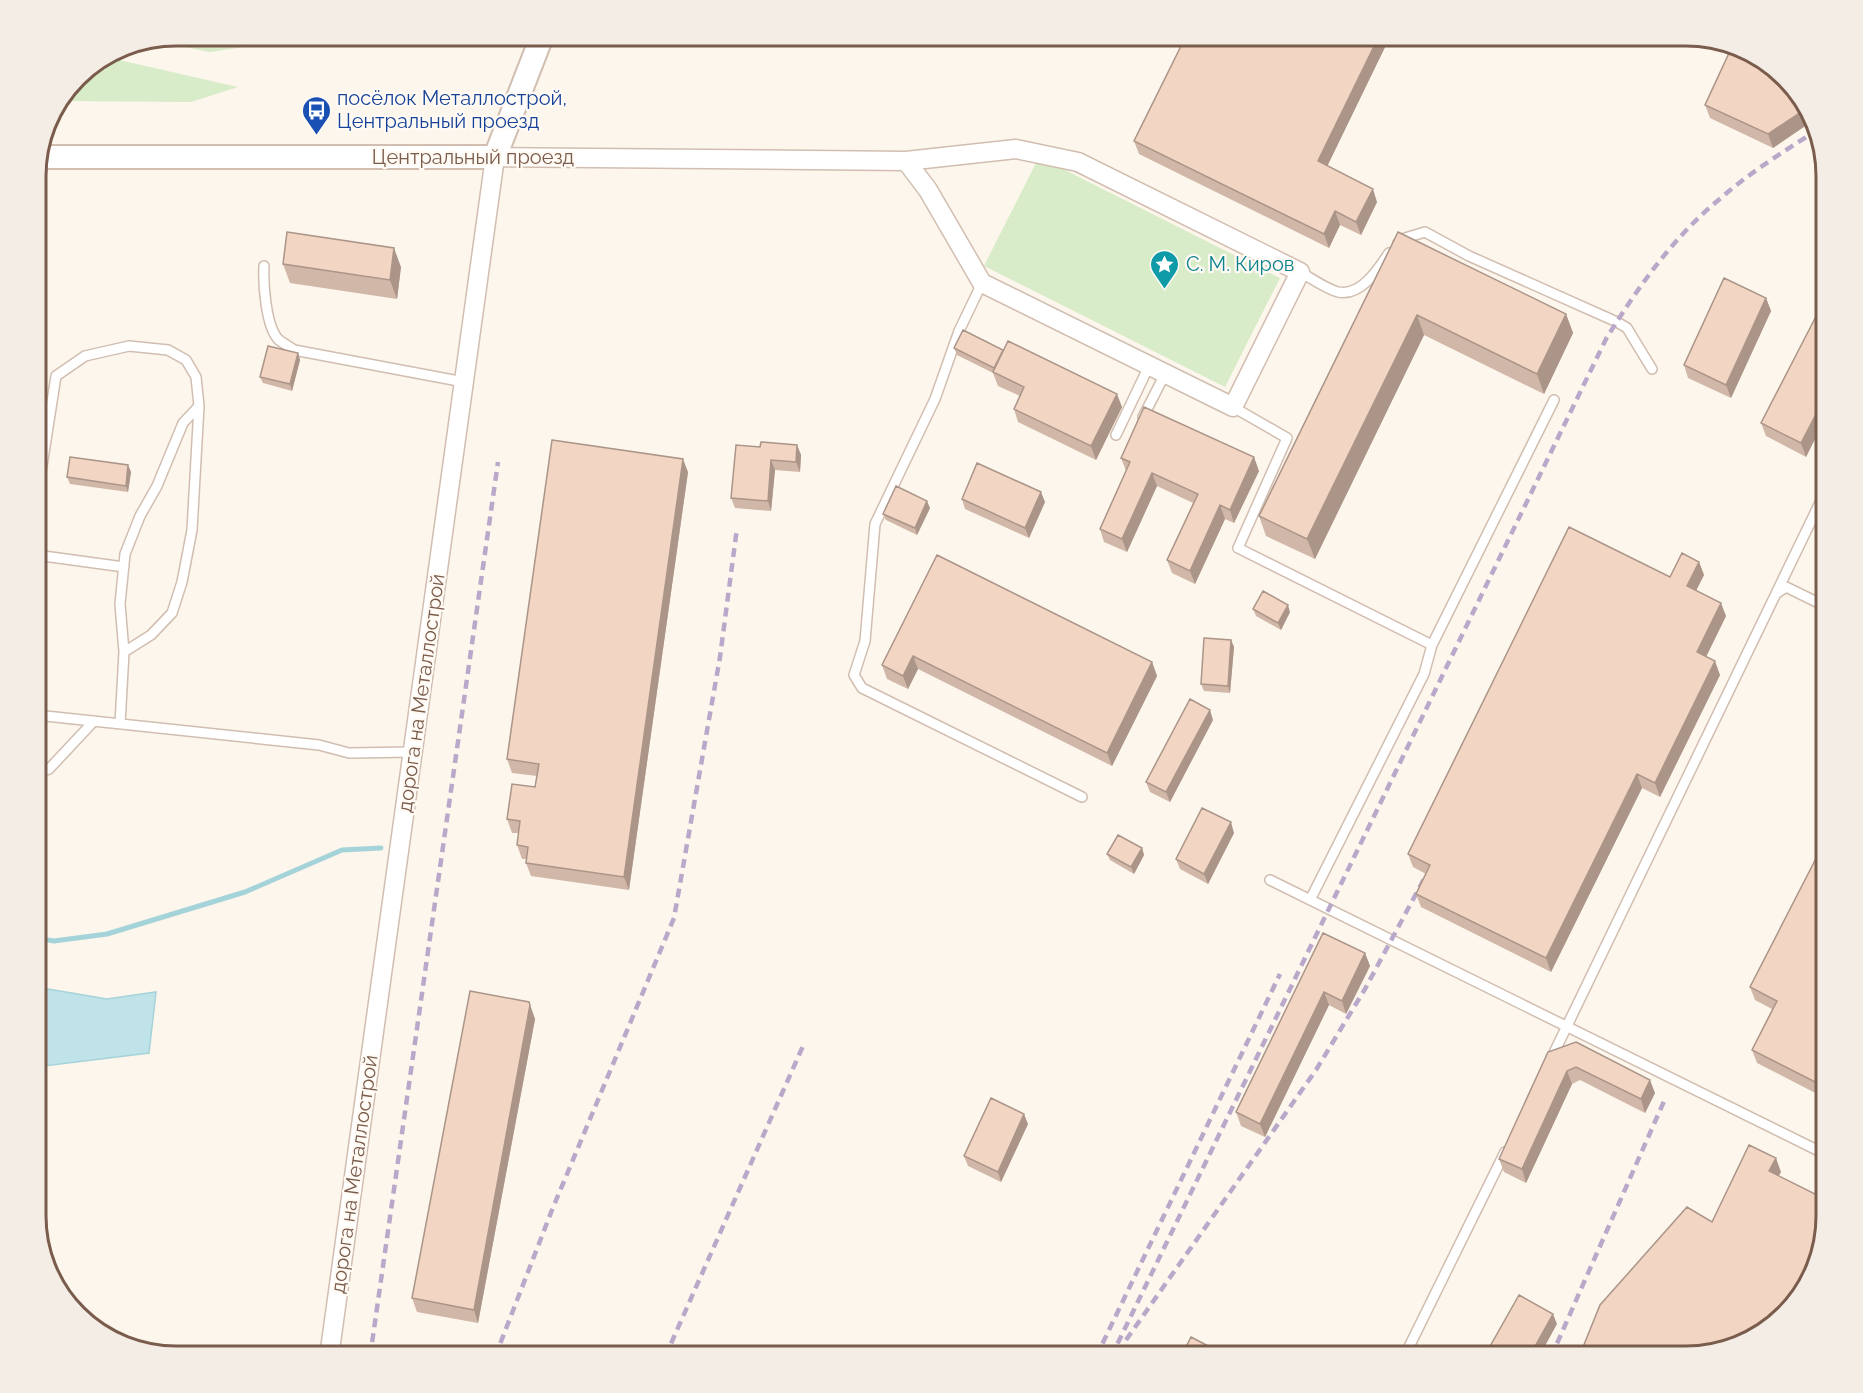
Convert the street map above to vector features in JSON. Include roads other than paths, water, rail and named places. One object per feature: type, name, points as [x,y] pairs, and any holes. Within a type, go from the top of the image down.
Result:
[{"type":"street","name":"дорога на Металлострой","points":[[330,1346],[495,157],[538,46]]},
{"type":"street","name":"Центральный проезд","points":[[49,157],[495,157],[906,161],[1016,149],[1078,162],[1300,272]]},
{"type":"street","points":[[906,161],[928,190],[982,283],[1233,407],[1300,272]]},
{"type":"lane","points":[[1300,272],[1339,292],[1353,290],[1378,271],[1388,254],[1402,238],[1425,232],[1479,261],[1628,328],[1652,369]]},
{"type":"lane","points":[[264,266],[267,306],[275,333],[277,338],[294,350],[464,382]]},
{"type":"lane","points":[[982,283],[958,331],[935,399],[875,524],[865,641],[854,675],[862,688],[1082,797]]},
{"type":"lane","points":[[47,434],[56,376],[85,356],[129,346],[168,350],[186,360],[196,377],[199,406],[192,530],[182,582],[172,613],[151,635],[123,652]]},
{"type":"lane","points":[[1141,422],[1157,370]]},
{"type":"lane","points":[[1116,435],[1157,370]]},
{"type":"lane","points":[[1310,900],[1424,674],[1432,645],[1554,400]]},
{"type":"lane","points":[[120,724],[123,652],[120,604],[125,554],[183,423],[199,406]]},
{"type":"lane","points":[[1233,407],[1287,438],[1238,548],[1432,645]]},
{"type":"lane","points":[[1546,1069],[1816,511]]},
{"type":"lane","points":[[47,556],[124,567]]},
{"type":"lane","points":[[1775,595],[1786,587],[1816,602]]},
{"type":"lane","points":[[47,716],[319,746],[348,753],[413,752]]},
{"type":"lane","points":[[47,770],[94,721]]},
{"type":"lane","points":[[1270,880],[1816,1150]]},
{"type":"lane","points":[[1409,1346],[1509,1144]]},
{"type":"water","points":[[47,989],[107,999],[156,992],[149,1053],[47,1066]]},
{"type":"waterway","points":[[47,940],[54,941],[107,934],[245,892],[342,850],[381,848]]},
{"type":"railway","points":[[1116,1346],[1606,339],[1658,263],[1688,228],[1744,179],[1810,135]]},
{"type":"railway","points":[[372,1346],[498,462]]},
{"type":"railway","points":[[499,1346],[552,1210],[674,918],[720,657],[737,528]]},
{"type":"railway","points":[[1126,1340],[1316,1070],[1365,989],[1424,879]]},
{"type":"railway","points":[[1101,1346],[1280,974]]},
{"type":"railway","points":[[670,1346],[803,1046]]},
{"type":"railway","points":[[1556,1346],[1665,1099]]},
{"type":"place","name":"посёлок Металлострой, Центральный проезд","points":[[316,136]]},
{"type":"place","name":"С. М. Киров","points":[[1165,290]]}]
